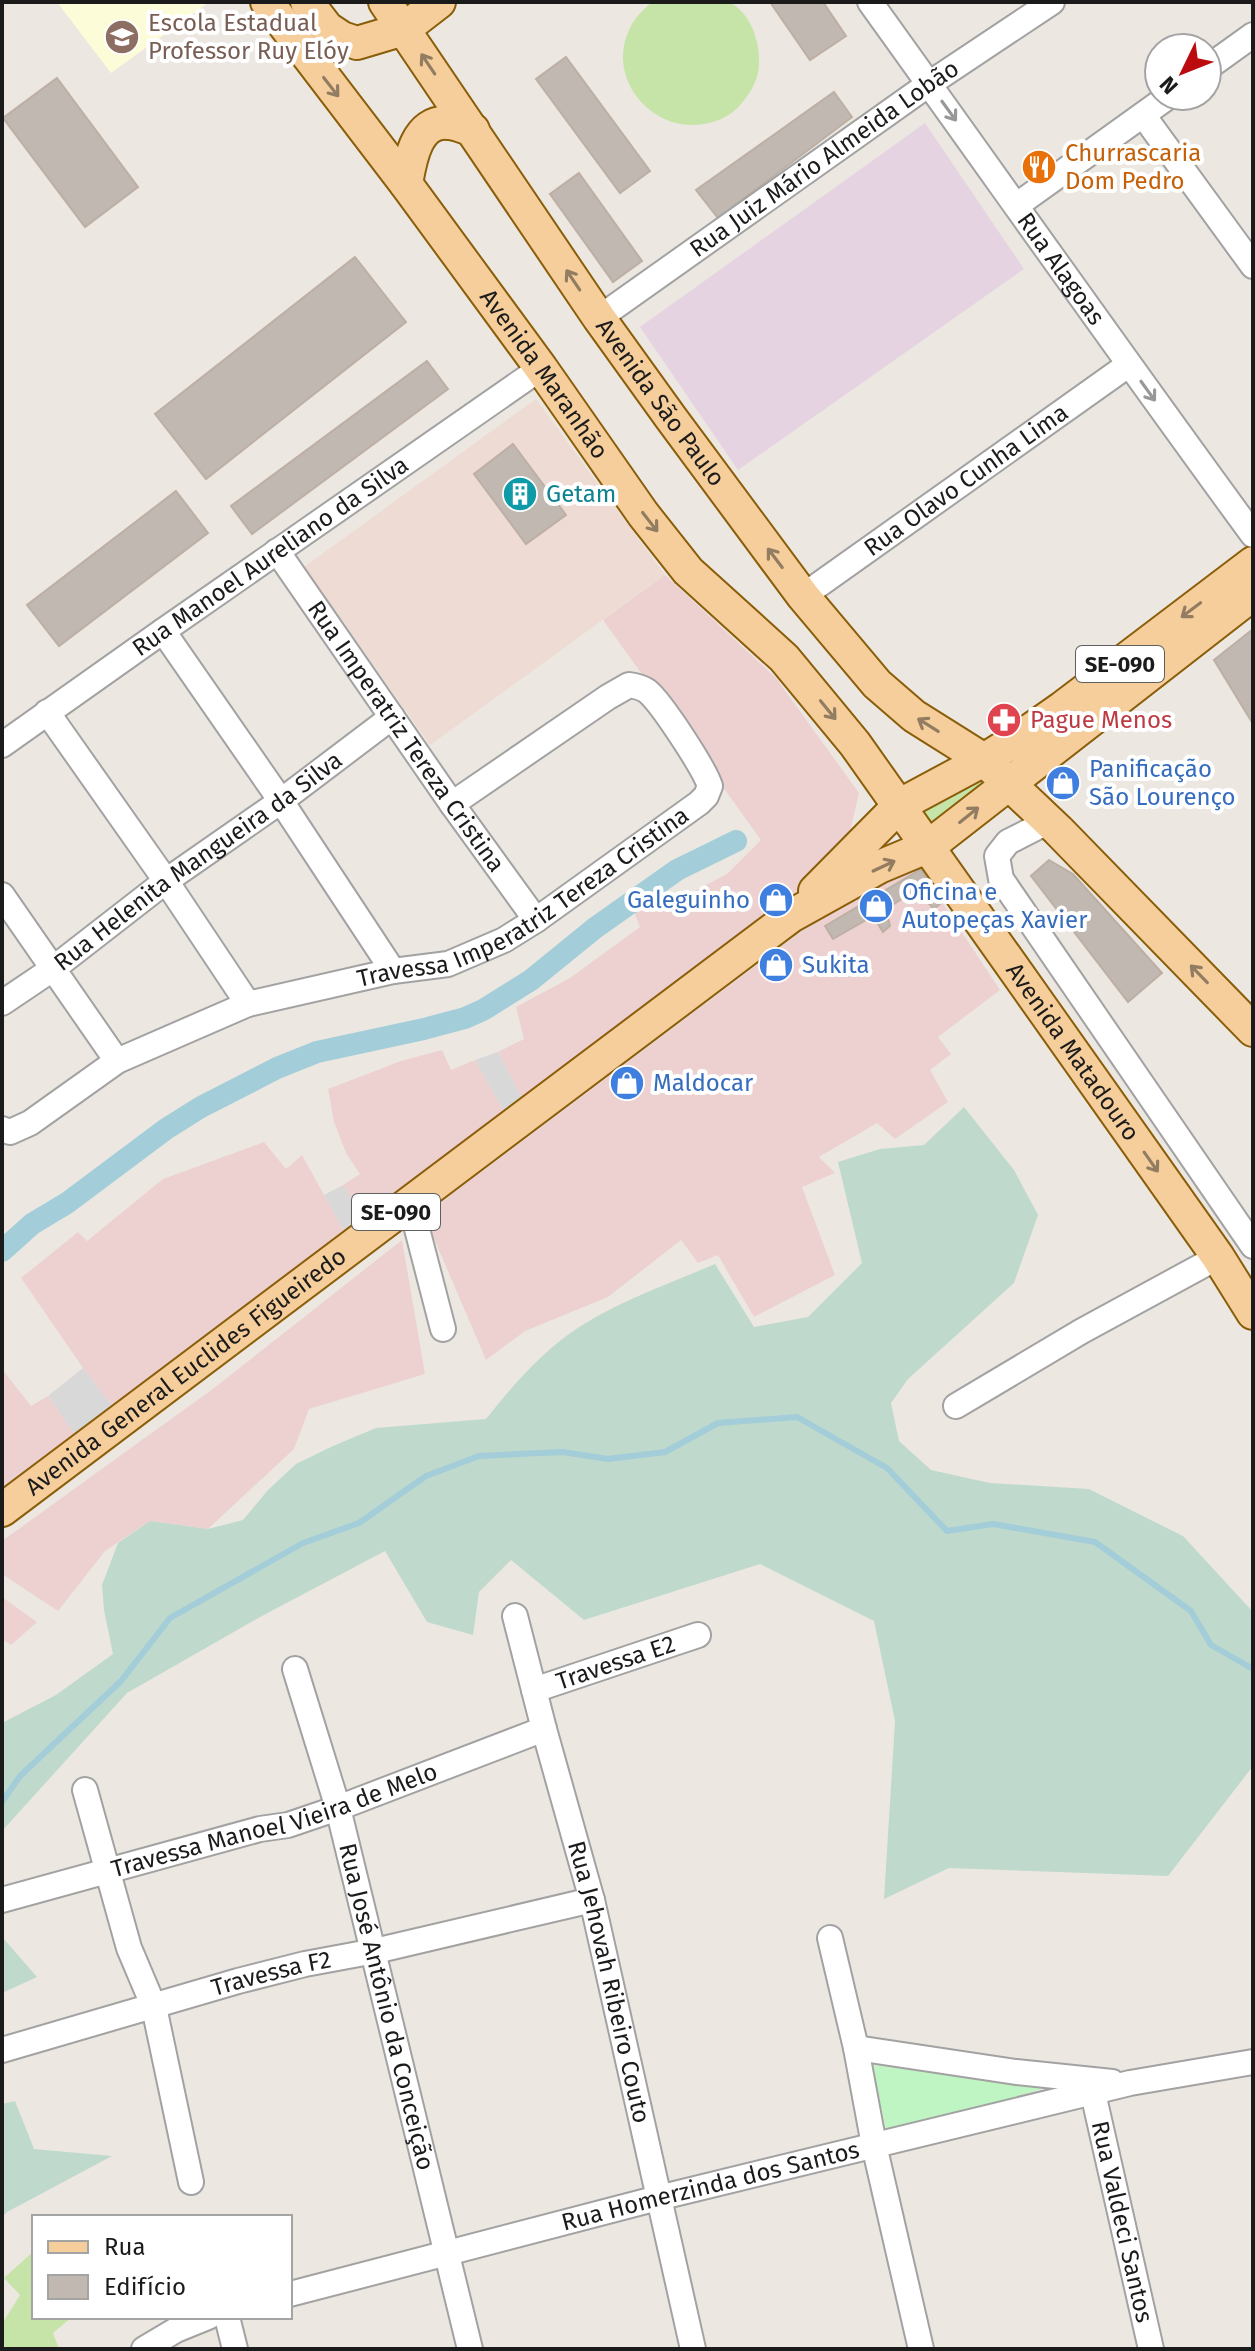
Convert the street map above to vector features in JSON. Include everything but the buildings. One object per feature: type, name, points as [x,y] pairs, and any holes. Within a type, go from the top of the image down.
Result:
[{"type":"main road","name":"Avenida Maranhão","points":[[267,2],[406,184],[541,368],[596,450],[688,571],[784,658],[855,744],[929,846]]},
{"type":"main road","points":[[307,2],[327,28],[357,43],[404,29],[439,2]]},
{"type":"main road","name":"Avenida São Paulo","points":[[385,2],[599,318],[803,596],[877,684],[896,703],[984,760],[1009,783],[1253,1030]]},
{"type":"main road","points":[[406,184],[412,151],[428,129],[445,122],[473,130]]},
{"type":"main road","name":"SE-090","points":[[900,805],[984,760],[1062,708],[1253,563]]},
{"type":"main road","name":"SE-090","points":[[929,846],[1253,594]]},
{"type":"main road","name":"Avenida General Euclides Figueiredo","points":[[791,916],[900,805]]},
{"type":"main road","name":"Avenida General Euclides Figueiredo","points":[[2,1510],[791,916],[879,867],[929,846]]},
{"type":"main road","name":"Avenida Matadouro","points":[[929,846],[1218,1257],[1253,1313]]},
{"type":"street","name":"Rua Alagoas","points":[[870,2],[1253,535]]},
{"type":"street","name":"Rua Juiz Mário Almeida Lobão","points":[[599,318],[929,84],[1052,2]]},
{"type":"street","points":[[1223,57],[1253,35]]},
{"type":"street","points":[[1017,205],[1147,112]]},
{"type":"street","points":[[1143,115],[1253,266]]},
{"type":"street","name":"Rua Olavo Cunha Lima","points":[[803,596],[1128,365]]},
{"type":"street","name":"Rua Manoel Aureliano da Silva","points":[[2,745],[541,368]]},
{"type":"street","name":"Rua Imperatriz Tereza Cristina","points":[[277,551],[536,920]]},
{"type":"street","points":[[163,631],[281,801],[393,971]]},
{"type":"street","name":"Travessa Imperatriz Tereza Cristina","points":[[6,1130],[30,1123],[117,1061],[248,1004],[393,971],[448,964],[504,940],[699,803],[710,786],[654,698],[637,686],[625,687],[452,804]]},
{"type":"street","points":[[47,712],[248,1004]]},
{"type":"street","name":"Rua Helenita Mangueira da Silva","points":[[2,1003],[54,968],[166,881],[281,801],[392,717]]},
{"type":"street","points":[[1049,821],[1008,842],[997,856],[1001,879],[1253,1246]]},
{"type":"street","points":[[2,895],[117,1061]]},
{"type":"street","points":[[410,1202],[443,1329]]},
{"type":"street","points":[[956,1406],[1072,1337],[1218,1257]]},
{"type":"street","name":"Rua Jehovah Ribeiro Couto","points":[[515,1616],[592,1900],[693,2349]]},
{"type":"street","name":"Travessa E2","points":[[534,1690],[698,1635]]},
{"type":"street","name":"Rua José Antônio da Conceição","points":[[295,1669],[338,1808],[375,1951],[470,2349]]},
{"type":"street","name":"Travessa Manoel Vieira de Melo","points":[[2,1900],[260,1829],[288,1825],[544,1729]]},
{"type":"street","points":[[85,1790],[129,1948],[154,2007],[191,2182]]},
{"type":"street","name":"Travessa F2","points":[[2,2050],[238,1981],[592,1900]]},
{"type":"street","points":[[830,1938],[921,2349]]},
{"type":"street","name":"Rua Homerzinda dos Santos","points":[[856,2048],[1016,2072],[1130,2083]]},
{"type":"street","name":"Rua Homerzinda dos Santos","points":[[292,2293],[658,2198],[1130,2083],[1253,2062]]},
{"type":"street","name":"Rua Valdeci Santos","points":[[1093,2093],[1151,2349]]},
{"type":"street","points":[[144,2349],[176,2330],[203,2319]]},
{"type":"street","points":[[228,2319],[235,2349]]},
{"type":"shaded area","name":"Escola Estadual Professor Ruy Elóy","points":[[57,2],[209,2],[111,73]]},
{"type":"shaded area","points":[[925,123],[1024,269],[738,470],[640,327]]},
{"type":"shaded area","points":[[536,399],[665,575],[430,745],[304,567]]},
{"type":"shaded area","points":[[665,575],[776,678],[859,793],[848,840],[788,911],[526,1106],[498,1052],[524,1039],[516,1007],[570,978],[640,927],[634,912],[662,898],[687,895],[727,874],[761,840],[603,620]]},
{"type":"shaded area","points":[[917,864],[1000,990],[938,1037],[951,1054],[930,1070],[948,1102],[895,1139],[877,1123],[819,1157],[835,1173],[802,1187],[835,1275],[754,1317],[718,1255],[698,1263],[681,1240],[608,1297],[525,1331],[486,1360],[424,1215],[822,916]]},
{"type":"shaded area","points":[[442,1050],[451,1070],[475,1060],[507,1117],[364,1218],[343,1185],[360,1174],[346,1153],[334,1122],[328,1089],[401,1061]]},
{"type":"shaded area","points":[[498,1052],[526,1106],[507,1117],[475,1060]]},
{"type":"shaded area","points":[[964,1107],[1014,1170],[1038,1215],[1014,1283],[908,1379],[891,1403],[899,1441],[931,1470],[990,1483],[1089,1489],[1183,1536],[1253,1612],[1253,1766],[1168,1876],[949,1868],[884,1899],[895,1721],[874,1621],[760,1564],[584,1620],[511,1560],[479,1592],[473,1635],[427,1622],[385,1551],[260,1617],[127,1693],[2,1831],[2,1723],[56,1695],[113,1654],[102,1585],[118,1543],[150,1521],[208,1529],[243,1520],[268,1490],[296,1464],[376,1428],[486,1419],[535,1363],[569,1334],[622,1304],[715,1264],[754,1327],[808,1317],[862,1263],[838,1162],[880,1149],[924,1145]]},
{"type":"shaded area","points":[[264,1142],[286,1169],[302,1155],[345,1233],[113,1407],[21,1278],[78,1232],[87,1241],[163,1179]]},
{"type":"shaded area","points":[[343,1185],[364,1218],[345,1233],[324,1195]]},
{"type":"shaded area","points":[[402,1240],[425,1374],[309,1409],[294,1449],[208,1529],[150,1521],[105,1551],[58,1611],[2,1574],[2,1541],[214,1388]]},
{"type":"shaded area","points":[[83,1368],[113,1407],[77,1438],[48,1396]]},
{"type":"shaded area","points":[[2,1369],[31,1406],[48,1396],[77,1438],[2,1495]]},
{"type":"shaded area","points":[[2,1597],[37,1622],[11,1645],[2,1639]]},
{"type":"shaded area","points":[[2,1937],[37,1977],[2,1993]]},
{"type":"shaded area","points":[[15,2101],[34,2149],[112,2156],[2,2217],[2,2104]]},
{"type":"green space","points":[[652,2],[730,2],[748,20],[757,43],[758,72],[749,94],[729,115],[709,123],[685,125],[652,111],[639,99],[629,84],[624,67],[624,49],[633,22]]},
{"type":"green space","points":[[980,772],[990,784],[925,828],[912,810]]},
{"type":"green space","points":[[872,2065],[1049,2087],[887,2134]]},
{"type":"green space","points":[[32,2253],[32,2319],[70,2319],[53,2333],[59,2349],[2,2349],[5,2346],[2,2343],[2,2324],[20,2295],[4,2278]]},
{"type":"waterway","points":[[2,1251],[32,1224],[67,1203],[166,1129],[201,1107],[277,1068],[317,1052],[424,1029],[483,1010],[531,980],[595,928],[677,870],[736,841]]},
{"type":"waterway","points":[[2,1802],[20,1776],[121,1681],[170,1618],[303,1543],[359,1523],[426,1476],[479,1456],[563,1452],[608,1459],[665,1452],[718,1423],[797,1417],[887,1468],[947,1531],[993,1524],[1095,1542],[1191,1611],[1211,1645],[1253,1669]]},
{"type":"place","name":"Escola Estadual Professor Ruy Elóy","points":[[122,37]]},
{"type":"place","name":"Churrascaria Dom Pedro","points":[[1039,167]]},
{"type":"place","name":"Getam","points":[[520,494]]},
{"type":"place","name":"Pague Menos","points":[[1004,720]]},
{"type":"place","name":"Panificação São Lourenço","points":[[1063,783]]},
{"type":"place","name":"Galeguinho","points":[[776,900]]},
{"type":"place","name":"Oficina e Autopeças Xavier","points":[[876,906]]},
{"type":"place","name":"Sukita","points":[[776,965]]},
{"type":"place","name":"Maldocar","points":[[627,1083]]}]
